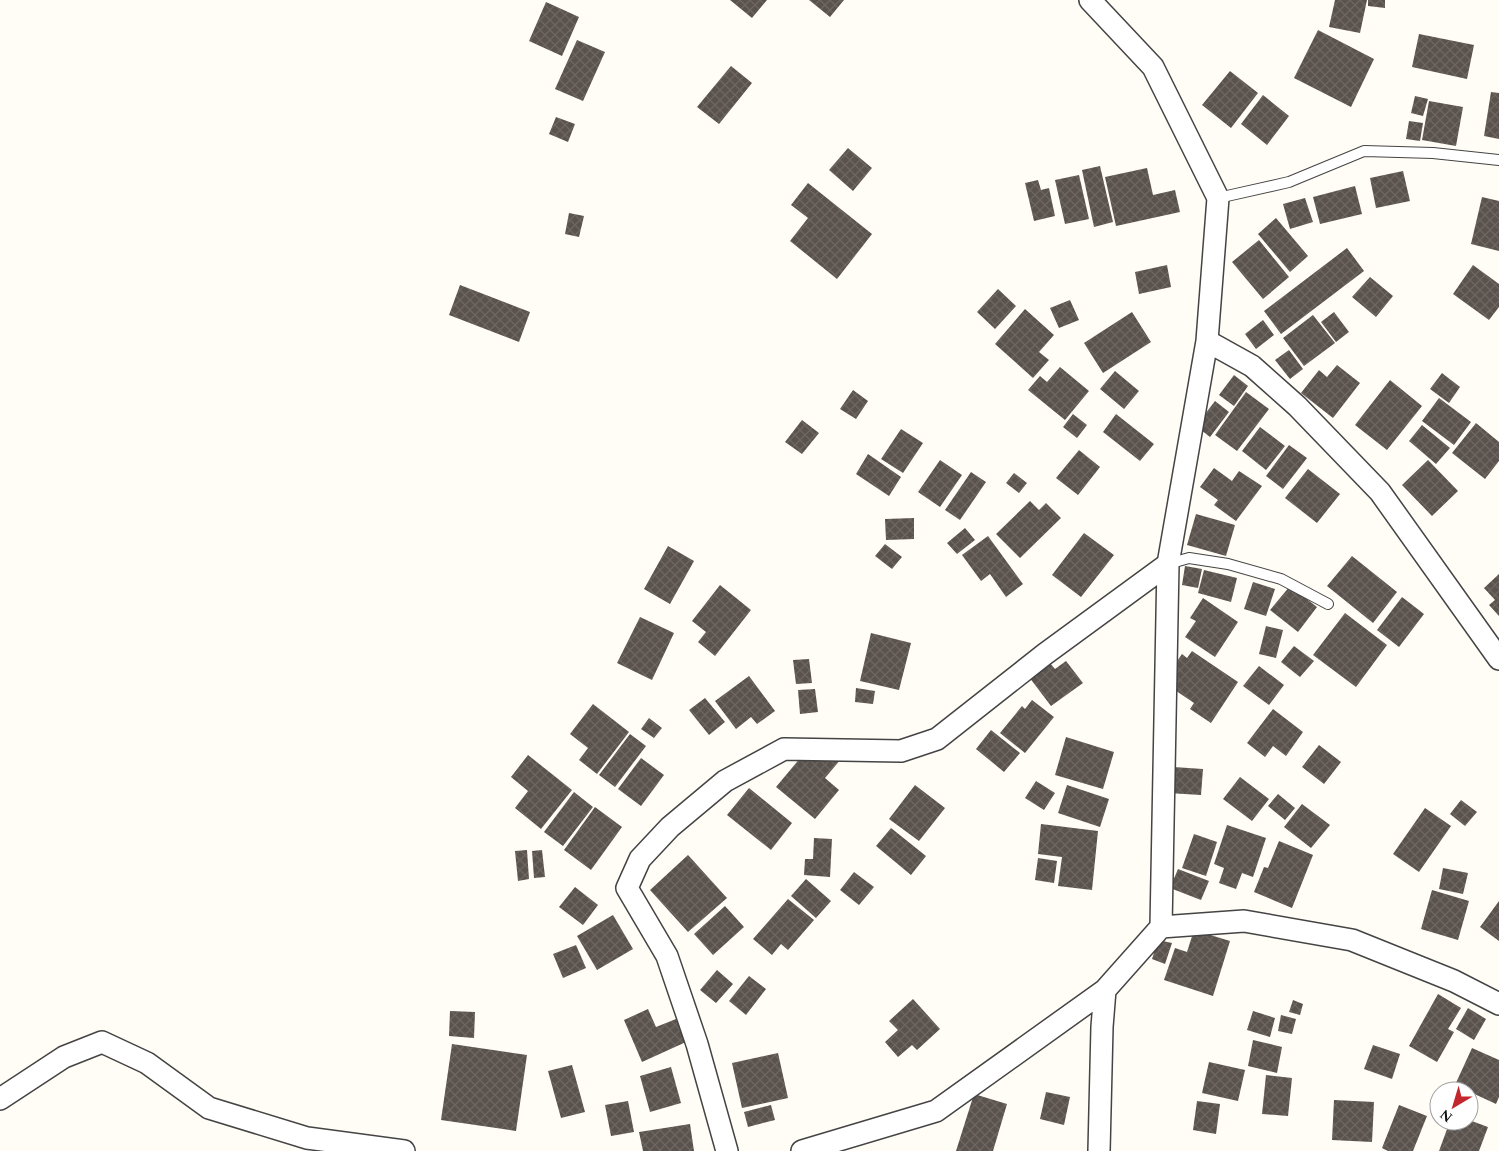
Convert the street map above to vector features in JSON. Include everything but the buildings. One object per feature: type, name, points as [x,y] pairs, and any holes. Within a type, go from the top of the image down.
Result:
[{"type":"street","points":[[802,1151],[936,1111],[1105,990],[1161,927],[1168,564],[1207,341],[1218,198],[1153,67],[1090,0]]},
{"type":"street","points":[[1207,341],[1252,366],[1297,406],[1380,492],[1499,659]]},
{"type":"street","points":[[727,1151],[698,1044],[667,956],[626,888],[640,859],[670,826],[725,781],[784,749],[901,750],[937,739],[1045,654],[1168,564]]},
{"type":"street","points":[[1161,927],[1244,921],[1352,940],[1454,981],[1499,1004]]},
{"type":"street","points":[[1099,1151],[1102,1027],[1105,990]]},
{"type":"street","points":[[0,1099],[64,1056],[102,1042],[147,1063],[209,1108],[306,1138],[404,1151]]},
{"type":"lane","points":[[1218,198],[1289,182],[1364,151],[1433,153],[1499,160]]},
{"type":"lane","points":[[1168,564],[1189,558],[1228,564],[1281,579],[1328,604]]}]
